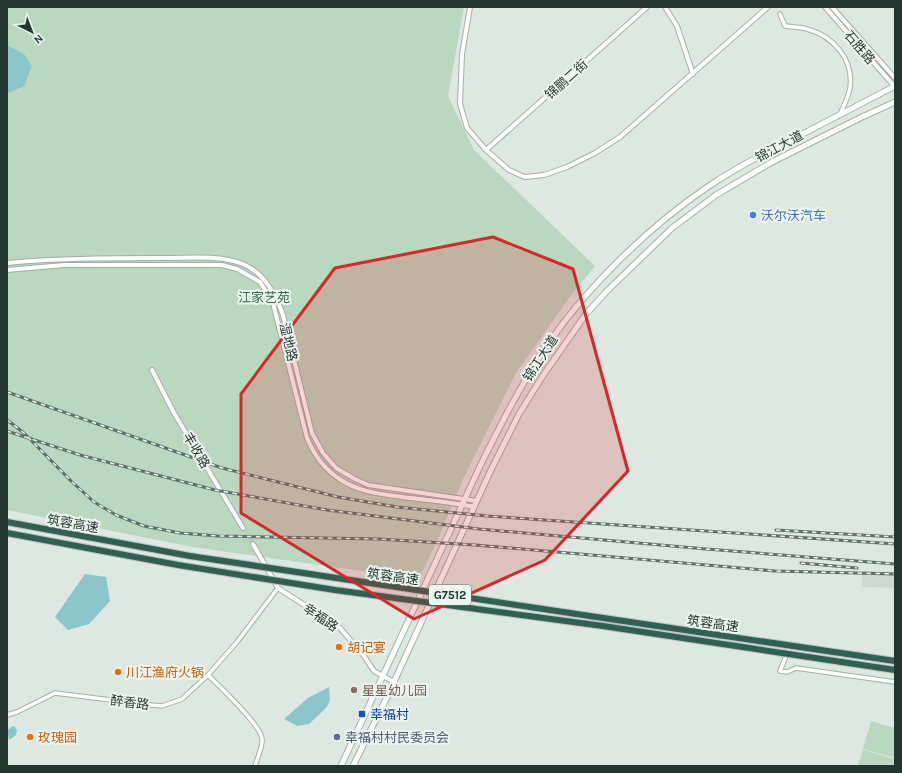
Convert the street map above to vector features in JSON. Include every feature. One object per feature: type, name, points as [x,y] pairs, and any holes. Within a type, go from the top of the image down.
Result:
[{"type":"highway","name":"筑蓉高速","points":[[7,522],[190,556],[895,661]]},
{"type":"highway","name":"筑蓉高速","points":[[7,533],[178,565],[335,590],[603,626],[895,670]]},
{"type":"main road","name":"锦江大道","points":[[341,766],[496,433],[526,378],[550,341],[567,319],[598,282],[655,228],[709,186],[769,150],[895,86]]},
{"type":"main road","name":"锦江大道","points":[[353,766],[394,682],[474,507],[520,414],[542,376],[586,314],[638,260],[672,228],[690,214],[734,184],[772,162],[895,102]]},
{"type":"street","points":[[470,7],[462,54],[460,104],[467,128],[486,150],[509,170],[525,177],[544,176],[567,167],[595,153],[620,136],[693,74],[768,7]]},
{"type":"street","name":"锦鹏二街","points":[[486,150],[647,7]]},
{"type":"street","points":[[665,7],[678,26],[693,74]]},
{"type":"street","name":"石胜路","points":[[825,7],[895,86]]},
{"type":"street","points":[[832,7],[895,78]]},
{"type":"street","points":[[780,14],[785,26],[806,29],[817,33],[829,39],[843,54],[848,68],[850,87],[848,97],[840,115]]},
{"type":"street","name":"湿地路","points":[[7,263],[55,259],[106,258],[220,259],[244,264],[255,271],[271,288],[278,300],[314,437],[323,453],[336,468],[354,479],[368,485],[466,498],[478,501]]},
{"type":"street","name":"湿地路","points":[[7,270],[64,265],[222,265],[237,269],[249,275],[260,282],[273,303],[303,428],[311,447],[322,463],[340,480],[370,492],[474,507]]},
{"type":"street","points":[[267,292],[271,288]]},
{"type":"street","name":"丰收路","points":[[152,370],[174,413],[243,528]]},
{"type":"street","points":[[295,393],[301,392]]},
{"type":"street","points":[[253,544],[278,588]]},
{"type":"street","name":"幸福路","points":[[278,588],[340,628],[364,656],[374,671],[394,682]]},
{"type":"street","name":"醉香路","points":[[7,714],[17,712],[55,693],[162,706],[182,698],[208,675],[237,642],[278,588]]},
{"type":"street","points":[[791,643],[780,671],[787,672],[796,668],[895,682]]},
{"type":"street","points":[[208,675],[238,705],[259,730],[262,739],[255,766]]},
{"type":"highlighted area","points":[[493,237],[573,269],[628,471],[545,560],[414,619],[241,513],[241,394],[335,268]]},
{"type":"shaded area","points":[[863,571],[895,572],[895,588],[862,587]]},
{"type":"green space","name":"江家艺苑","points":[[7,7],[464,7],[448,96],[474,150],[595,266],[572,294],[516,373],[462,481],[440,535],[419,579],[193,547],[7,510]]},
{"type":"green space","points":[[871,721],[895,728],[895,758],[863,749]]},
{"type":"green space","points":[[863,750],[895,759],[895,766],[858,766]]},
{"type":"water","points":[[7,45],[24,54],[32,66],[24,86],[8,93],[7,93]]},
{"type":"water","points":[[85,574],[106,577],[110,601],[89,624],[68,630],[55,617]]},
{"type":"water","points":[[329,687],[330,700],[327,707],[309,724],[297,726],[284,719],[308,698]]},
{"type":"water","points":[[14,726],[17,730],[16,735],[9,740],[7,730]]},
{"type":"tunnel","points":[[243,528],[253,544]]},
{"type":"railway","points":[[7,392],[222,468],[338,497],[397,507],[487,516],[895,544]]},
{"type":"railway","points":[[7,420],[24,433],[94,502],[116,515],[144,526],[180,533],[218,536],[379,539],[475,545],[775,571],[895,574]]},
{"type":"railway","points":[[7,431],[80,455],[215,490],[327,510],[479,529],[895,564]]},
{"type":"railway","points":[[776,530],[895,537]]},
{"type":"railway","points":[[801,563],[857,568]]},
{"type":"place","name":"沃尔沃汽车","points":[[753,215]]},
{"type":"place","name":"胡记宴","points":[[339,647]]},
{"type":"place","name":"川江渔府火锅","points":[[118,672]]},
{"type":"place","name":"星星幼儿园","points":[[354,690]]},
{"type":"place","name":"幸福村","points":[[362,714]]},
{"type":"place","name":"玫瑰园","points":[[30,737]]},
{"type":"place","name":"幸福村村民委员会","points":[[337,737]]}]
